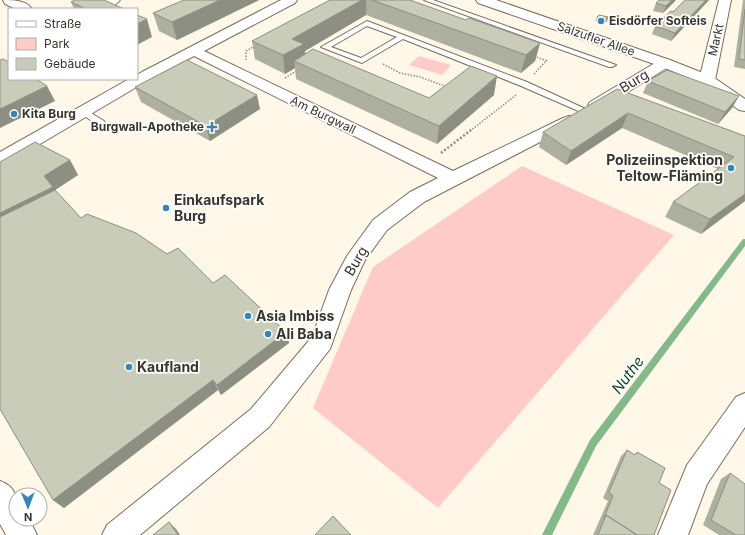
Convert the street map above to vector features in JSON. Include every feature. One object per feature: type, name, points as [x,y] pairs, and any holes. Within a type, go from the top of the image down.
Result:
[{"type":"main road","name":"Salzufler Allee","points":[[483,0],[665,63],[707,80],[745,106]]},
{"type":"street","points":[[95,8],[114,0]]},
{"type":"street","points":[[142,72],[194,51],[291,0]]},
{"type":"street","name":"Markt","points":[[707,80],[725,0]]},
{"type":"street","points":[[6,1],[24,8]]},
{"type":"street","name":"Am Burgwall","points":[[194,51],[453,178]]},
{"type":"street","name":"Burg","points":[[117,535],[260,418],[322,342],[343,283],[357,256],[380,225],[417,197],[575,118],[586,111],[615,100],[665,63]]},
{"type":"street","points":[[0,160],[83,111],[130,80]]},
{"type":"street","points":[[673,535],[697,475],[745,405]]},
{"type":"street","points":[[0,495],[22,535]]},
{"type":"lane","points":[[427,0],[612,65]]},
{"type":"lane","points":[[402,37],[362,62],[325,47],[366,23],[526,85],[586,111]]},
{"type":"lane","points":[[83,111],[101,123]]},
{"type":"path","points":[[233,70],[246,62],[246,51],[259,44]]},
{"type":"path","points":[[426,165],[526,85],[547,61],[562,48]]},
{"type":"path","points":[[268,88],[315,60],[315,58],[329,49]]},
{"type":"path","points":[[532,55],[547,61]]},
{"type":"path","points":[[367,58],[385,64],[400,73],[420,77],[454,89],[480,68]]},
{"type":"green space","points":[[419,56],[451,65],[442,75],[409,65]]},
{"type":"green space","points":[[522,166],[674,235],[438,508],[313,408],[373,267]]},
{"type":"building","points":[[75,0],[104,0],[122,8],[84,8],[71,2]]},
{"type":"building","points":[[184,0],[220,0],[172,22],[153,13]]},
{"type":"building","points":[[330,0],[362,0],[292,39],[304,44],[283,55],[252,41]]},
{"type":"building","points":[[372,0],[410,0],[466,20],[469,18],[540,43],[526,55]]},
{"type":"building","points":[[659,0],[672,0],[666,6],[656,3]]},
{"type":"building","points":[[685,0],[706,0],[675,33],[655,26],[671,11],[673,12]]},
{"type":"building","points":[[745,9],[745,60],[739,59]]},
{"type":"building","points":[[138,15],[147,19],[138,24]]},
{"type":"building","points":[[599,15],[608,17],[606,20],[597,17]]},
{"type":"building","points":[[313,49],[429,98],[471,66],[497,76],[439,126],[294,61]]},
{"type":"building","points":[[3,59],[8,62],[8,80],[38,80],[47,86],[0,109],[0,60]]},
{"type":"building","points":[[187,60],[257,95],[206,126],[135,87]]},
{"type":"building","points":[[667,70],[739,96],[725,112],[648,81]]},
{"type":"building","points":[[617,89],[745,136],[745,194],[710,219],[673,202],[734,157],[628,113],[571,151],[543,132]]},
{"type":"building","points":[[35,142],[70,160],[44,176],[53,187],[0,213],[0,162]]},
{"type":"building","name":"Kaufland","points":[[55,190],[81,218],[87,214],[136,233],[167,254],[178,248],[213,283],[225,275],[286,332],[217,385],[213,380],[53,500],[48,491],[48,487],[45,487],[0,409],[0,217]]},
{"type":"building","points":[[627,450],[635,455],[637,452],[665,468],[659,483],[671,490],[654,535],[637,535],[606,515],[604,518],[613,496],[609,492]]},
{"type":"building","points":[[730,473],[745,484],[745,535],[736,535],[711,520]]},
{"type":"building","points":[[606,515],[637,535],[598,535]]},
{"type":"building","points":[[333,516],[351,535],[315,535]]},
{"type":"building","points":[[169,522],[178,535],[153,535]]},
{"type":"waterway","name":"Nuthe","points":[[547,535],[593,443],[745,241]]},
{"type":"place","name":"Eisdörfer Softeis","points":[[601,21]]},
{"type":"place","name":"Kita Burg","points":[[14,114]]},
{"type":"place","name":"Burgwall-Apotheke","points":[[212,127]]},
{"type":"place","name":"Polizeiinspektion Teltow-Fläming","points":[[731,168]]},
{"type":"place","name":"Einkaufspark Burg","points":[[166,208]]},
{"type":"place","name":"Asia Imbiss","points":[[248,316]]},
{"type":"place","name":"Ali Baba","points":[[268,334]]},
{"type":"place","name":"Kaufland","points":[[129,367]]}]
